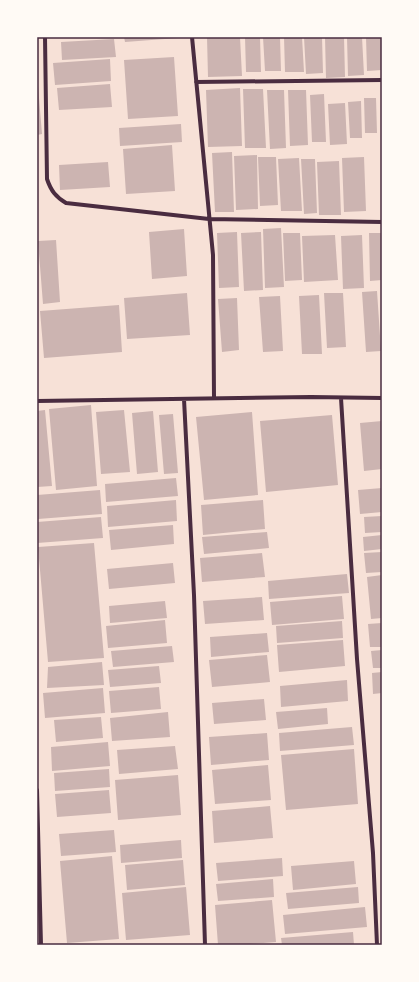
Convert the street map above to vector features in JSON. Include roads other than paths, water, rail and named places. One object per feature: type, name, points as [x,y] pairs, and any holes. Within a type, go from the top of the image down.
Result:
[{"type":"street","points":[[45,37],[47,179],[50,188],[56,197],[66,203],[209,219],[382,222]]},
{"type":"street","points":[[192,37],[213,255],[214,398]]},
{"type":"street","points":[[196,82],[382,80]]},
{"type":"street","points":[[37,401],[311,397],[382,398]]},
{"type":"street","points":[[341,398],[357,659],[373,853],[377,945]]},
{"type":"street","points":[[184,399],[194,595],[205,945]]},
{"type":"street","points":[[37,790],[41,945]]}]
